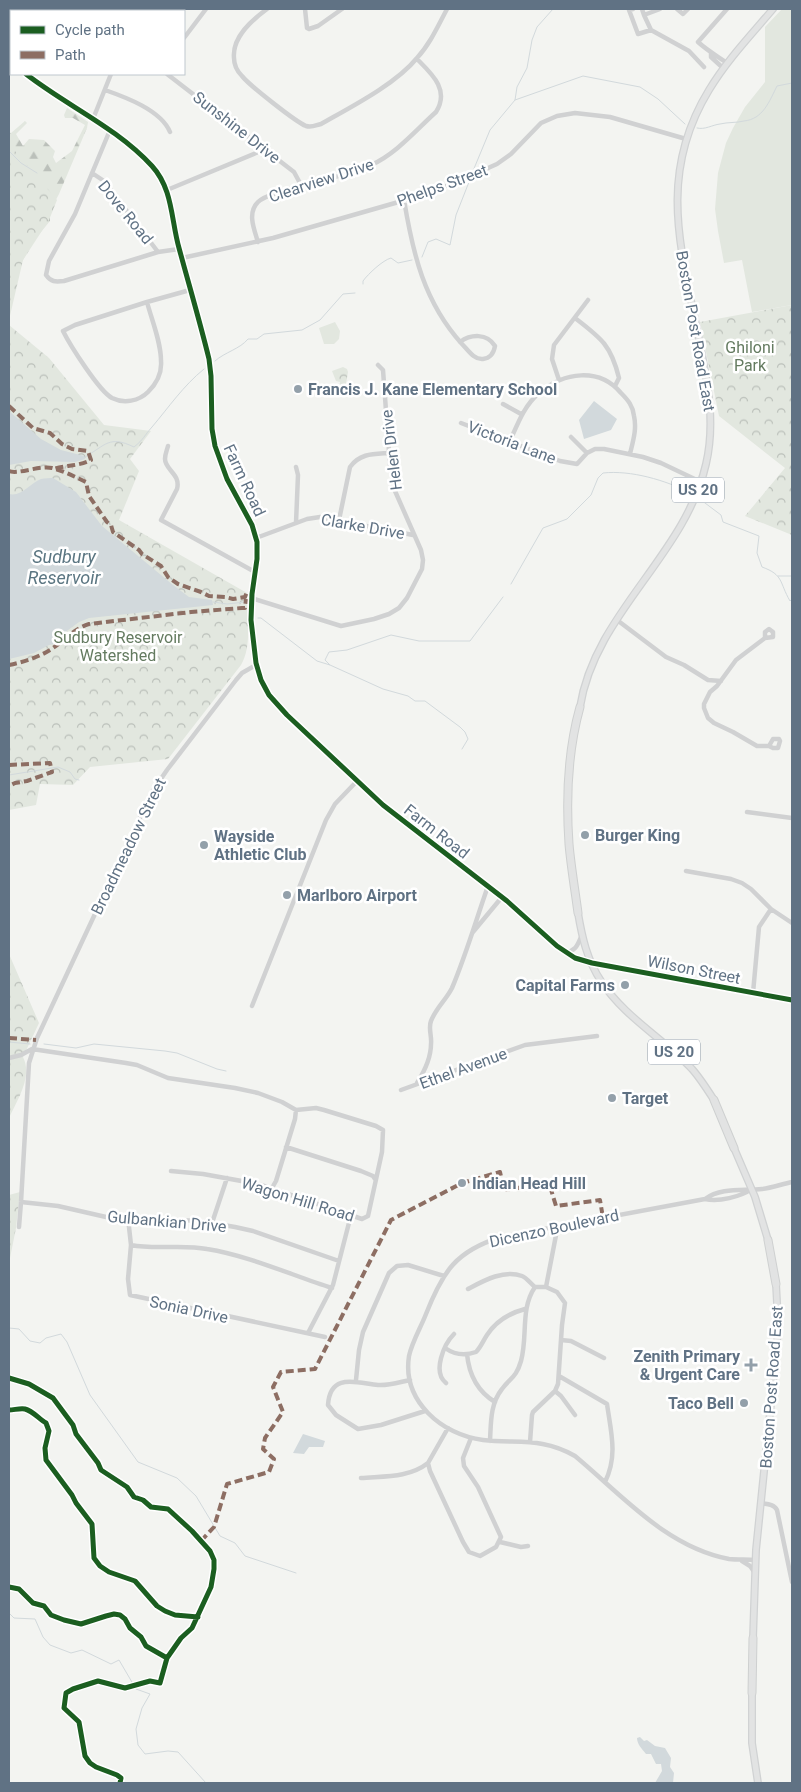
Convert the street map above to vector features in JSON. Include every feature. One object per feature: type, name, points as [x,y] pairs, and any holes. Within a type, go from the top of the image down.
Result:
[{"type":"highway","name":"Boston Post Road East","points":[[578,913],[570,852],[568,817],[571,764],[580,707]]},
{"type":"highway","name":"Boston Post Road East","points":[[714,1100],[734,1148]]},
{"type":"highway","name":"Boston Post Road East","points":[[768,1240],[776,1284]]},
{"type":"highway","name":"Boston Post Road East","points":[[752,1693],[753,1638]]},
{"type":"main road","name":"Boston Post Road East","points":[[580,707],[596,654],[617,620],[674,538],[692,508],[701,482],[709,444],[711,412],[706,370],[686,277],[678,224],[677,180],[686,139],[700,106],[725,66],[773,9]]},
{"type":"main road","name":"Boston Post Road East","points":[[578,913],[582,935],[601,982],[612,997],[687,1064],[704,1084],[714,1100]]},
{"type":"main road","name":"Boston Post Road East","points":[[734,1148],[752,1189],[768,1240]]},
{"type":"main road","name":"Boston Post Road East","points":[[753,1638],[756,1560],[777,1344],[776,1284]]},
{"type":"main road","name":"Boston Post Road East","points":[[752,1693],[752,1743],[758,1783]]},
{"type":"street","points":[[185,37],[206,9]]},
{"type":"street","points":[[268,9],[251,23],[236,44],[234,60],[236,68],[248,83],[305,126],[312,127],[329,120],[398,77],[417,59],[427,46],[447,9]]},
{"type":"street","points":[[304,9],[307,28],[309,29],[318,26],[342,9]]},
{"type":"street","points":[[632,9],[629,10],[638,34],[651,30]]},
{"type":"street","points":[[642,9],[651,30],[689,51],[704,67]]},
{"type":"street","points":[[644,16],[660,9]]},
{"type":"street","points":[[677,9],[683,14],[688,9]]},
{"type":"street","points":[[689,51],[727,9]]},
{"type":"street","points":[[698,42],[710,53],[714,54],[725,66]]},
{"type":"street","name":"Clearview Drive","points":[[258,242],[251,215],[259,201],[301,185],[351,172],[378,162],[436,112],[440,105],[441,90],[431,74],[417,59]]},
{"type":"street","name":"Farm Road","points":[[27,75],[110,130],[152,167],[167,190],[179,249],[210,368],[212,429],[215,446],[223,471],[248,517],[256,538],[258,550],[251,598],[251,622],[256,665],[265,688],[275,702],[357,781],[403,821],[502,897],[553,943],[575,958],[592,963]]},
{"type":"street","points":[[93,119],[111,75]]},
{"type":"street","name":"Sunshine Drive","points":[[168,75],[294,172],[301,185]]},
{"type":"street","points":[[105,90],[142,105],[165,123],[170,132]]},
{"type":"street","name":"Phelps Street","points":[[182,258],[258,242],[432,192],[489,169],[511,154],[542,123],[558,116],[575,113],[610,117],[686,139]]},
{"type":"street","points":[[110,130],[69,228],[49,261],[46,275],[55,282],[64,282],[158,252],[179,249]]},
{"type":"street","points":[[167,190],[257,153],[264,148]]},
{"type":"street","name":"Dove Road","points":[[92,173],[104,181],[158,252]]},
{"type":"street","points":[[404,200],[418,270],[442,319],[460,342],[477,358],[484,359],[491,356],[495,346],[492,341],[484,337],[467,337],[460,342]]},
{"type":"street","points":[[147,302],[160,352],[160,372],[156,382],[147,393],[139,398],[130,401],[113,398],[104,391],[94,378],[63,331],[75,325],[147,302],[190,290]]},
{"type":"street","points":[[559,380],[553,366],[552,351],[563,332],[588,300]]},
{"type":"street","points":[[575,318],[600,338],[611,352],[619,378],[614,386]]},
{"type":"street","name":"Helen Drive","points":[[251,598],[341,626],[389,614],[399,608],[407,598],[422,569],[423,560],[421,550],[395,491],[389,453],[383,370],[378,365]]},
{"type":"street","points":[[510,441],[521,414],[540,392],[559,380],[575,375],[587,374],[607,380],[631,404],[634,414],[634,435],[630,454]]},
{"type":"street","points":[[503,404],[521,414]]},
{"type":"street","name":"Victoria Lane","points":[[461,423],[572,464],[577,464],[587,453],[595,449],[604,448],[661,463],[701,482]]},
{"type":"street","points":[[571,437],[587,453]]},
{"type":"street","points":[[168,446],[166,463],[179,484],[161,520],[255,572]]},
{"type":"street","points":[[339,520],[350,467],[355,460],[362,456],[389,453]]},
{"type":"street","points":[[296,467],[298,475],[296,523]]},
{"type":"street","name":"Clarke Drive","points":[[256,538],[307,519],[320,517],[413,535]]},
{"type":"street","points":[[617,620],[666,657],[684,664],[708,680],[721,682]]},
{"type":"street","points":[[765,638],[736,660],[721,682],[710,692],[704,704],[708,718],[714,723],[757,746],[770,746]]},
{"type":"street","name":"Broadmeadow Street","points":[[18,1227],[22,1202],[32,1050],[152,792],[236,680],[242,673],[256,665]]},
{"type":"street","points":[[708,680],[710,692]]},
{"type":"street","points":[[252,1006],[326,820],[335,804],[357,781]]},
{"type":"street","points":[[747,812],[792,818]]},
{"type":"street","points":[[686,871],[731,879],[742,883],[751,889],[771,909],[792,923]]},
{"type":"street","points":[[417,1083],[425,1067],[431,1046],[430,1024],[440,1004],[449,995],[488,886]]},
{"type":"street","points":[[471,935],[502,897]]},
{"type":"street","points":[[753,993],[758,927],[771,909]]},
{"type":"street","points":[[566,952],[576,948],[582,935]]},
{"type":"street","name":"Wilson Street","points":[[592,963],[792,1000]]},
{"type":"street","name":"Ethel Avenue","points":[[401,1090],[524,1044],[597,1036]]},
{"type":"street","points":[[9,1058],[32,1050],[126,1062],[168,1078],[235,1088],[258,1093],[282,1102],[296,1110],[272,1188]]},
{"type":"street","name":"Wagon Hill Road","points":[[171,1171],[227,1178],[272,1188],[362,1219],[368,1216],[382,1152],[383,1130],[376,1126],[316,1108],[296,1110]]},
{"type":"street","points":[[286,1147],[361,1171],[373,1176],[375,1179]]},
{"type":"street","points":[[212,1223],[227,1178]]},
{"type":"street","name":"Dicenzo Boulevard","points":[[756,1560],[742,1561],[713,1555],[670,1535],[652,1523],[575,1456],[564,1450],[551,1445],[530,1442],[490,1441],[470,1438],[448,1428],[425,1411],[415,1397],[410,1380],[410,1356],[414,1341],[444,1276],[454,1262],[467,1251],[484,1242],[705,1199],[713,1201],[745,1194],[752,1189],[762,1189],[792,1182]]},
{"type":"street","name":"Gulbankian Drive","points":[[22,1202],[58,1206],[106,1217],[177,1219],[212,1223],[253,1231],[339,1261]]},
{"type":"street","points":[[308,1333],[332,1288],[350,1215]]},
{"type":"street","name":"Sonia Drive","points":[[128,1218],[131,1245],[128,1279],[130,1295],[325,1337]]},
{"type":"street","points":[[546,1287],[557,1230],[563,1226]]},
{"type":"street","points":[[131,1245],[145,1248],[200,1247],[210,1249],[332,1288]]},
{"type":"street","points":[[356,1380],[360,1343],[389,1273],[397,1266],[408,1265],[444,1276]]},
{"type":"street","points":[[468,1290],[485,1280],[506,1275],[521,1276],[534,1287],[546,1287],[557,1292],[565,1303],[559,1376],[555,1391],[534,1412],[530,1421],[530,1442]]},
{"type":"street","points":[[490,1441],[491,1418],[495,1402],[501,1390],[518,1371],[525,1341],[526,1309],[530,1293],[534,1287]]},
{"type":"street","points":[[445,1348],[456,1354],[476,1352],[492,1329],[506,1316],[526,1309]]},
{"type":"street","points":[[446,1383],[441,1380],[439,1364],[449,1339],[454,1334]]},
{"type":"street","points":[[561,1340],[571,1341],[604,1358]]},
{"type":"street","points":[[467,1354],[469,1369],[476,1385],[485,1396],[495,1402]]},
{"type":"street","points":[[559,1376],[607,1404],[614,1450],[609,1474],[605,1482]]},
{"type":"street","points":[[410,1380],[383,1385],[349,1380],[338,1384],[330,1395],[328,1405],[336,1415],[353,1428],[363,1429],[425,1411]]},
{"type":"street","points":[[555,1391],[575,1415]]},
{"type":"street","points":[[361,1478],[408,1474],[422,1468],[428,1463],[448,1428]]},
{"type":"street","points":[[428,1463],[467,1550],[480,1556],[491,1551],[500,1542],[500,1532],[478,1487],[464,1466],[463,1458],[470,1438]]},
{"type":"street","points":[[761,1503],[771,1505],[777,1510],[792,1582]]},
{"type":"street","points":[[500,1542],[521,1547],[528,1546]]},
{"type":"street","points":[[742,1561],[750,1566],[755,1573]]},
{"type":"green space","points":[[782,9],[792,9],[792,305],[752,312],[742,260],[724,263],[715,209],[718,173],[726,143],[733,128],[745,107],[765,82],[765,27]]},
{"type":"green space","points":[[67,108],[88,122],[87,128],[50,211],[50,221],[32,243],[9,287],[9,132],[11,133],[25,121],[27,123],[16,134],[23,146],[29,139],[44,140],[55,151],[53,157],[56,163],[72,151],[85,125],[73,118],[65,118],[64,115]]},
{"type":"green space","points":[[9,144],[57,200],[49,220],[23,260],[9,320]]},
{"type":"green space","name":"Ghiloni Park","points":[[792,305],[792,535],[745,516],[785,468],[719,416],[700,322]]},
{"type":"green space","points":[[335,322],[340,331],[339,339],[334,344],[324,344],[319,328]]},
{"type":"green space","name":"Sudbury Reservoir Watershed","points":[[9,325],[49,358],[104,425],[151,431],[130,459],[139,471],[119,520],[247,593],[248,639],[245,657],[241,665],[168,759],[90,767],[73,785],[40,784],[36,805],[9,810]]},
{"type":"green space","points":[[343,367],[348,372],[344,395],[338,394],[340,382],[336,381],[332,371]]},
{"type":"green space","points":[[9,954],[39,1023],[23,1057],[26,1065],[25,1080],[20,1096],[9,1118]]},
{"type":"green space","points":[[20,1192],[16,1228],[9,1263],[9,1195]]},
{"type":"water","points":[[594,401],[617,419],[611,430],[584,439],[579,420]]},
{"type":"water","points":[[9,411],[41,439],[61,450],[84,456],[85,459],[75,462],[31,461],[9,465]]},
{"type":"water","name":"Sudbury Reservoir","points":[[53,478],[76,492],[102,526],[173,585],[189,597],[212,600],[213,605],[89,618],[79,622],[60,636],[55,644],[34,653],[9,659],[9,494],[22,492],[41,479]]},
{"type":"water","points":[[303,1434],[325,1441],[323,1447],[309,1447],[304,1454],[293,1453]]},
{"type":"water","points":[[640,1737],[655,1746],[665,1748],[671,1758],[670,1767],[674,1773],[673,1783],[655,1783],[662,1771],[661,1764],[656,1764],[651,1754],[646,1754],[641,1748],[637,1740]]},
{"type":"waterway","points":[[473,171],[490,130],[515,100],[517,87],[527,68],[532,40],[537,27],[553,9]]},
{"type":"waterway","points":[[515,100],[583,76],[640,87],[658,99],[685,124]]},
{"type":"waterway","points":[[697,128],[751,120],[765,109],[777,86],[792,83]]},
{"type":"waterway","points":[[9,151],[21,163],[37,173]]},
{"type":"waterway","points":[[422,257],[428,242],[436,239],[450,245],[456,215],[469,182]]},
{"type":"waterway","points":[[363,284],[368,275],[388,259],[391,258],[398,263],[412,260]]},
{"type":"waterway","points":[[215,361],[248,339],[257,339],[264,334],[302,330],[320,320],[343,294],[355,293]]},
{"type":"waterway","points":[[85,457],[108,443],[126,443],[134,447],[142,440],[183,390],[204,369]]},
{"type":"waterway","points":[[511,584],[543,528],[567,519],[591,495],[598,478],[603,473],[614,472],[648,477],[691,493]]},
{"type":"waterway","points":[[701,500],[721,515],[723,522],[759,536],[757,553],[762,567],[778,576],[790,601],[792,599]]},
{"type":"waterway","points":[[778,576],[792,576]]},
{"type":"waterway","points":[[258,618],[261,618],[317,661],[330,665],[325,660],[329,652],[347,650],[391,635],[419,641],[470,641],[503,597]]},
{"type":"waterway","points":[[213,602],[227,604],[245,602]]},
{"type":"waterway","points":[[330,665],[383,689],[408,696],[415,701],[425,701],[465,732],[468,739],[462,749]]},
{"type":"waterway","points":[[9,775],[58,767],[70,772],[75,779],[79,780]]},
{"type":"waterway","points":[[9,1042],[30,1044]]},
{"type":"waterway","points":[[44,1044],[76,1048],[94,1044],[165,1051],[177,1053],[226,1071]]},
{"type":"waterway","points":[[9,1328],[19,1329],[30,1341],[40,1343],[46,1338],[61,1334],[67,1342],[90,1395],[138,1462],[177,1478],[196,1496],[220,1536],[235,1543],[245,1556],[296,1573]]},
{"type":"waterway","points":[[9,1613],[14,1618],[35,1619],[43,1637],[50,1645],[71,1653],[82,1650],[111,1664],[119,1660],[136,1689],[150,1694],[142,1708],[136,1729],[138,1745],[145,1754],[168,1751],[178,1752],[206,1783]]},
{"type":"marked path","points":[[9,406],[33,428],[50,433],[62,444],[72,449],[88,451],[91,460],[54,469]]},
{"type":"marked path","points":[[9,471],[17,472],[47,467],[65,472],[86,482],[89,496],[111,525],[113,532],[161,566],[168,577],[178,584],[209,596],[233,599],[245,597],[247,592]]},
{"type":"marked path","points":[[9,665],[45,653],[78,629],[89,624],[191,612],[245,608],[246,599]]},
{"type":"marked path","points":[[9,765],[50,763],[52,772],[9,786]]},
{"type":"marked path","points":[[9,1038],[36,1040]]},
{"type":"marked path","points":[[201,1541],[214,1527],[227,1484],[269,1472],[274,1459],[263,1449],[265,1438],[283,1412],[273,1387],[281,1372],[315,1369],[391,1220],[462,1183],[500,1172],[504,1190],[549,1183],[556,1206],[600,1200],[603,1218]]},
{"type":"cycle path","points":[[27,75],[107,128],[138,152],[159,175],[168,195],[176,237],[209,359],[212,429],[215,446],[227,479],[252,525],[257,542],[251,620],[256,663],[261,680],[269,695],[287,715],[383,805],[507,901],[557,946],[575,958],[592,963],[792,1000]]},
{"type":"cycle path","points":[[9,1378],[29,1384],[53,1398],[73,1425],[76,1434],[98,1463],[101,1470],[127,1487],[134,1497],[143,1500],[151,1507],[168,1509],[192,1531],[210,1551],[214,1560],[211,1587],[192,1628],[181,1638],[167,1658],[160,1683],[150,1681],[125,1688],[98,1681],[66,1693],[64,1708],[79,1722],[85,1756],[96,1767],[121,1778],[120,1783]]},
{"type":"cycle path","points":[[9,1410],[28,1410],[46,1423],[49,1431],[45,1448],[46,1460],[92,1524],[94,1558],[100,1566],[109,1572],[135,1581],[157,1606],[165,1611],[175,1615],[198,1617]]},
{"type":"cycle path","points":[[9,1587],[19,1589],[33,1603],[44,1606],[51,1615],[64,1620],[81,1624],[114,1614],[120,1615],[125,1619],[130,1628],[141,1637],[146,1646],[167,1658]]},
{"type":"place","name":"Francis J. Kane Elementary School","points":[[298,389]]},
{"type":"place","name":"Burger King","points":[[585,835]]},
{"type":"place","name":"Wayside Athletic Club","points":[[204,845]]},
{"type":"place","name":"Marlboro Airport","points":[[287,895]]},
{"type":"place","name":"Capital Farms","points":[[625,985]]},
{"type":"place","name":"Target","points":[[612,1098]]},
{"type":"place","name":"Indian Head Hill","points":[[462,1183]]},
{"type":"place","name":"Zenith Primary & Urgent Care","points":[[751,1365]]},
{"type":"place","name":"Taco Bell","points":[[744,1403]]}]
